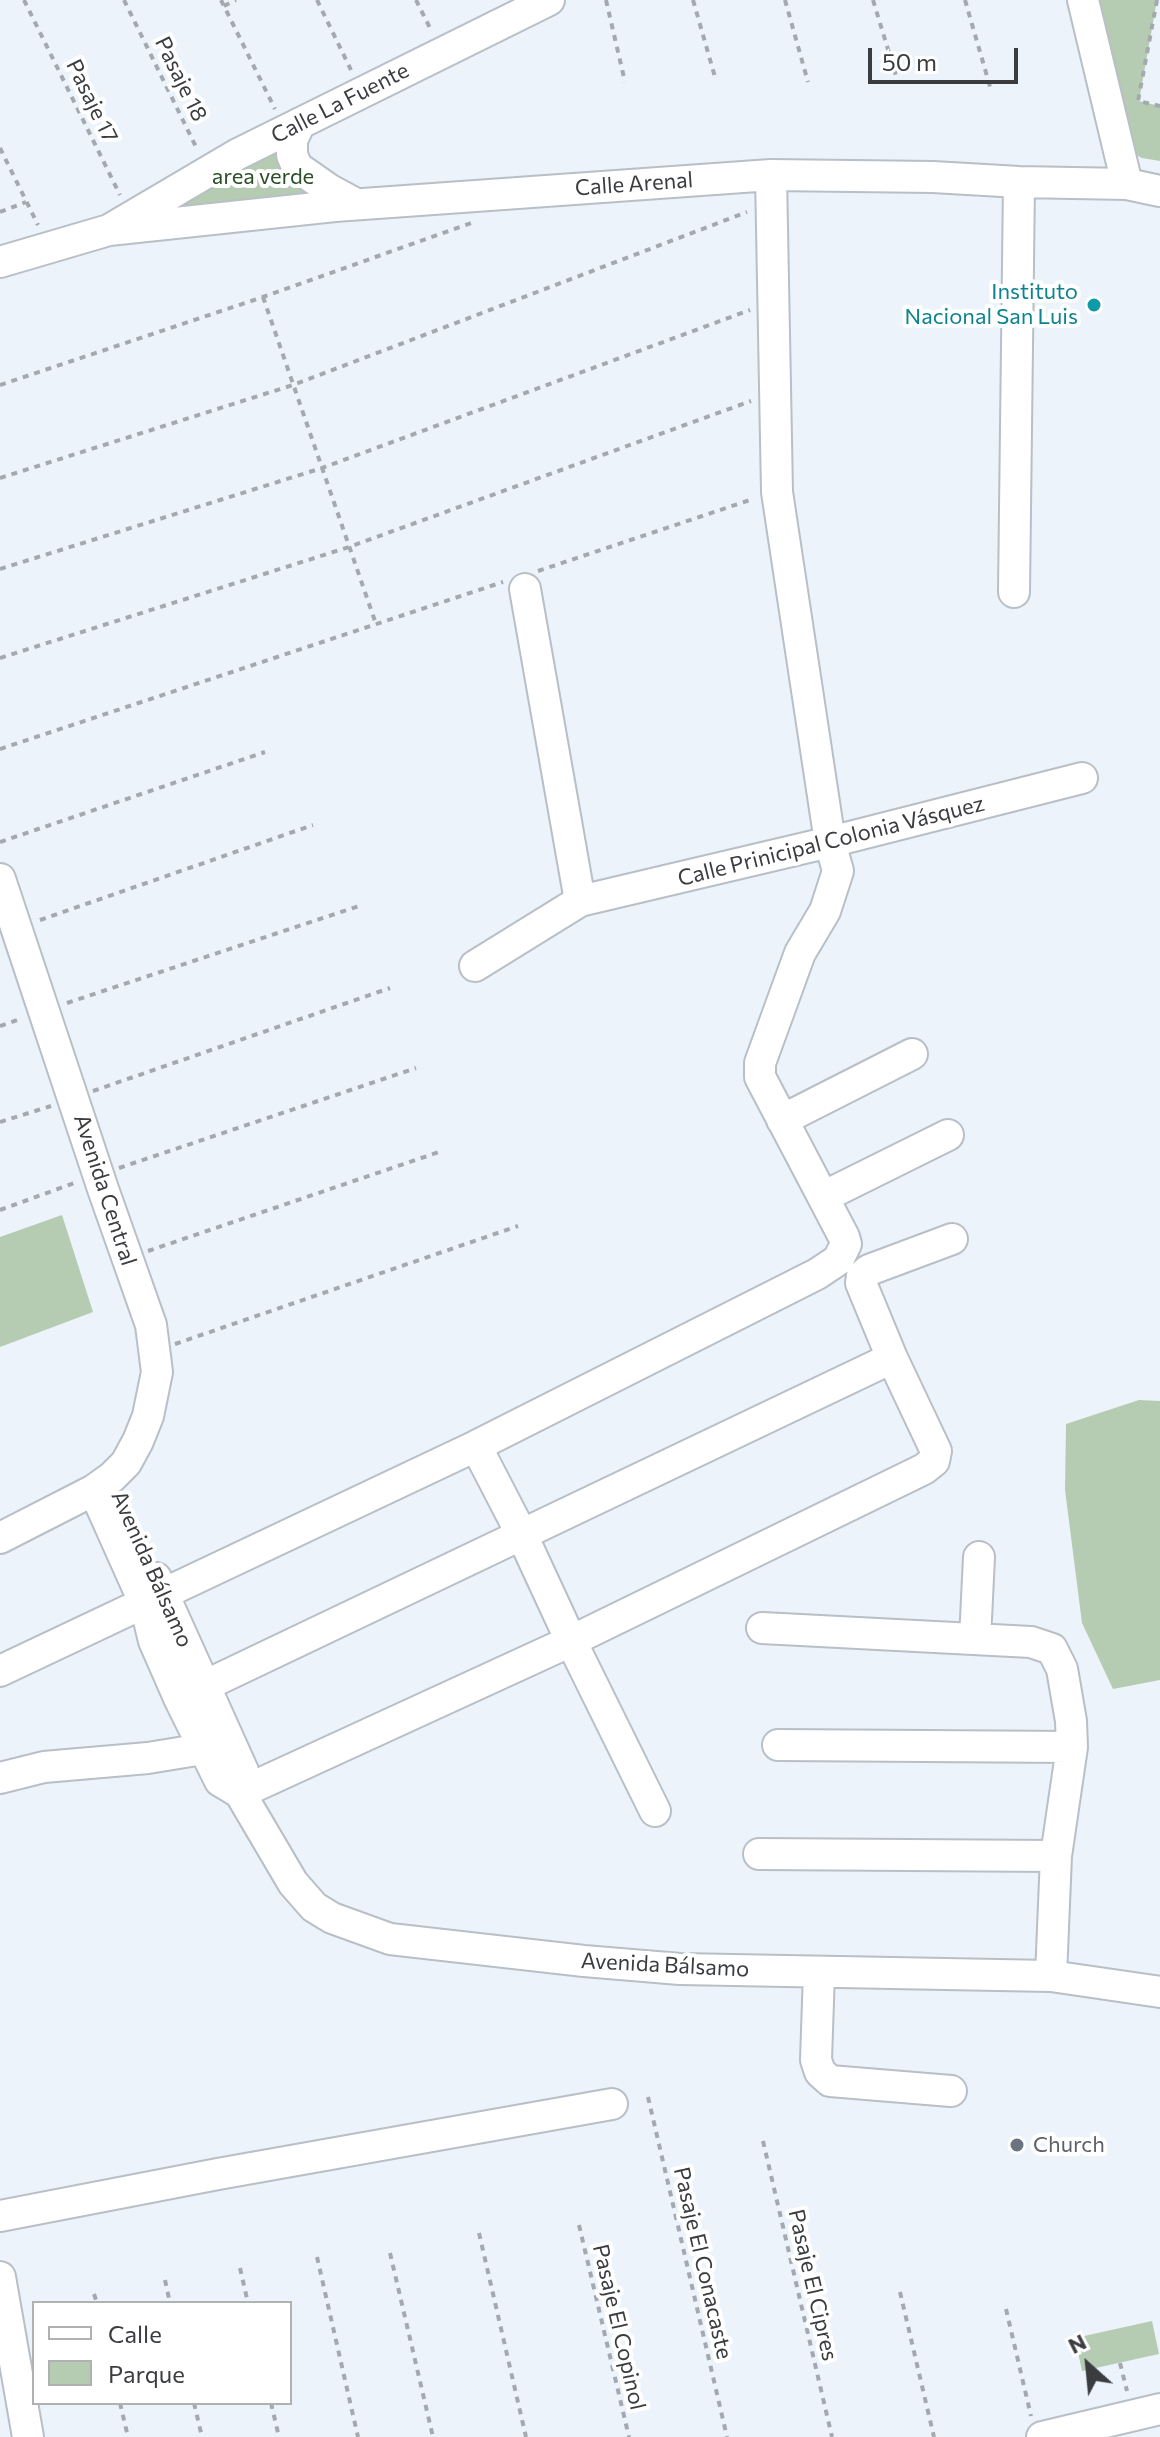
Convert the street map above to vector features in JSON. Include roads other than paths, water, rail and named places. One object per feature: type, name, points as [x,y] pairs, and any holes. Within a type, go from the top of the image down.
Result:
[{"type":"street","name":"Calle La Fuente","points":[[0,262],[120,223],[292,127],[549,0]]},
{"type":"street","points":[[1083,0],[1127,184]]},
{"type":"street","points":[[292,127],[292,155],[297,167],[356,204]]},
{"type":"street","name":"Calle Arenal","points":[[120,223],[356,204],[771,189],[933,177],[1127,184],[1160,191]]},
{"type":"street","points":[[1014,592],[1019,182]]},
{"type":"street","points":[[240,1793],[571,1641],[924,1469],[934,1461],[936,1451],[861,1283],[850,1268],[846,1244],[760,1077],[760,1063],[800,953],[825,911],[838,871],[830,842],[777,492],[771,189]]},
{"type":"street","points":[[520,581],[580,901]]},
{"type":"street","name":"Calle Prinicipal Colonia Vásquez","points":[[475,966],[580,901],[1082,778]]},
{"type":"street","name":"Avenida Central","points":[[0,879],[151,1325],[157,1372],[148,1416],[126,1463],[103,1484]]},
{"type":"street","points":[[782,1120],[912,1054]]},
{"type":"street","points":[[823,1197],[948,1135]]},
{"type":"street","points":[[0,1671],[476,1446],[817,1274],[850,1268],[869,1270],[952,1239]]},
{"type":"street","points":[[191,1692],[892,1358]]},
{"type":"street","points":[[476,1446],[655,1811]]},
{"type":"street","points":[[0,1538],[103,1484]]},
{"type":"street","name":"Avenida Bálsamo","points":[[103,1484],[154,1600],[154,1641],[243,1771],[240,1793]]},
{"type":"street","points":[[975,1639],[979,1557]]},
{"type":"street","points":[[762,1628],[1031,1642],[1052,1649],[1062,1669],[1072,1747],[1056,1856],[1051,1976]]},
{"type":"street","name":"Avenida Bálsamo","points":[[191,1692],[203,1749],[220,1781],[240,1793],[293,1883],[314,1907],[356,1928],[390,1939],[680,1969],[1051,1976],[1160,1992]]},
{"type":"street","points":[[778,1745],[1072,1747]]},
{"type":"street","points":[[0,1778],[44,1767],[148,1758],[203,1749]]},
{"type":"street","points":[[759,1854],[1056,1856]]},
{"type":"street","points":[[819,1972],[816,2060],[820,2072],[830,2081],[951,2091]]},
{"type":"street","points":[[0,2216],[612,2104]]},
{"type":"street","points":[[0,2277],[28,2437]]},
{"type":"street","points":[[1037,2428],[1160,2409]]},
{"type":"place","name":"Instituto Nacional San Luis","points":[[1094,305]]},
{"type":"place","name":"Church","points":[[1017,2145]]},
{"type":"park label","name":"area verde","points":[[263,177]]}]
